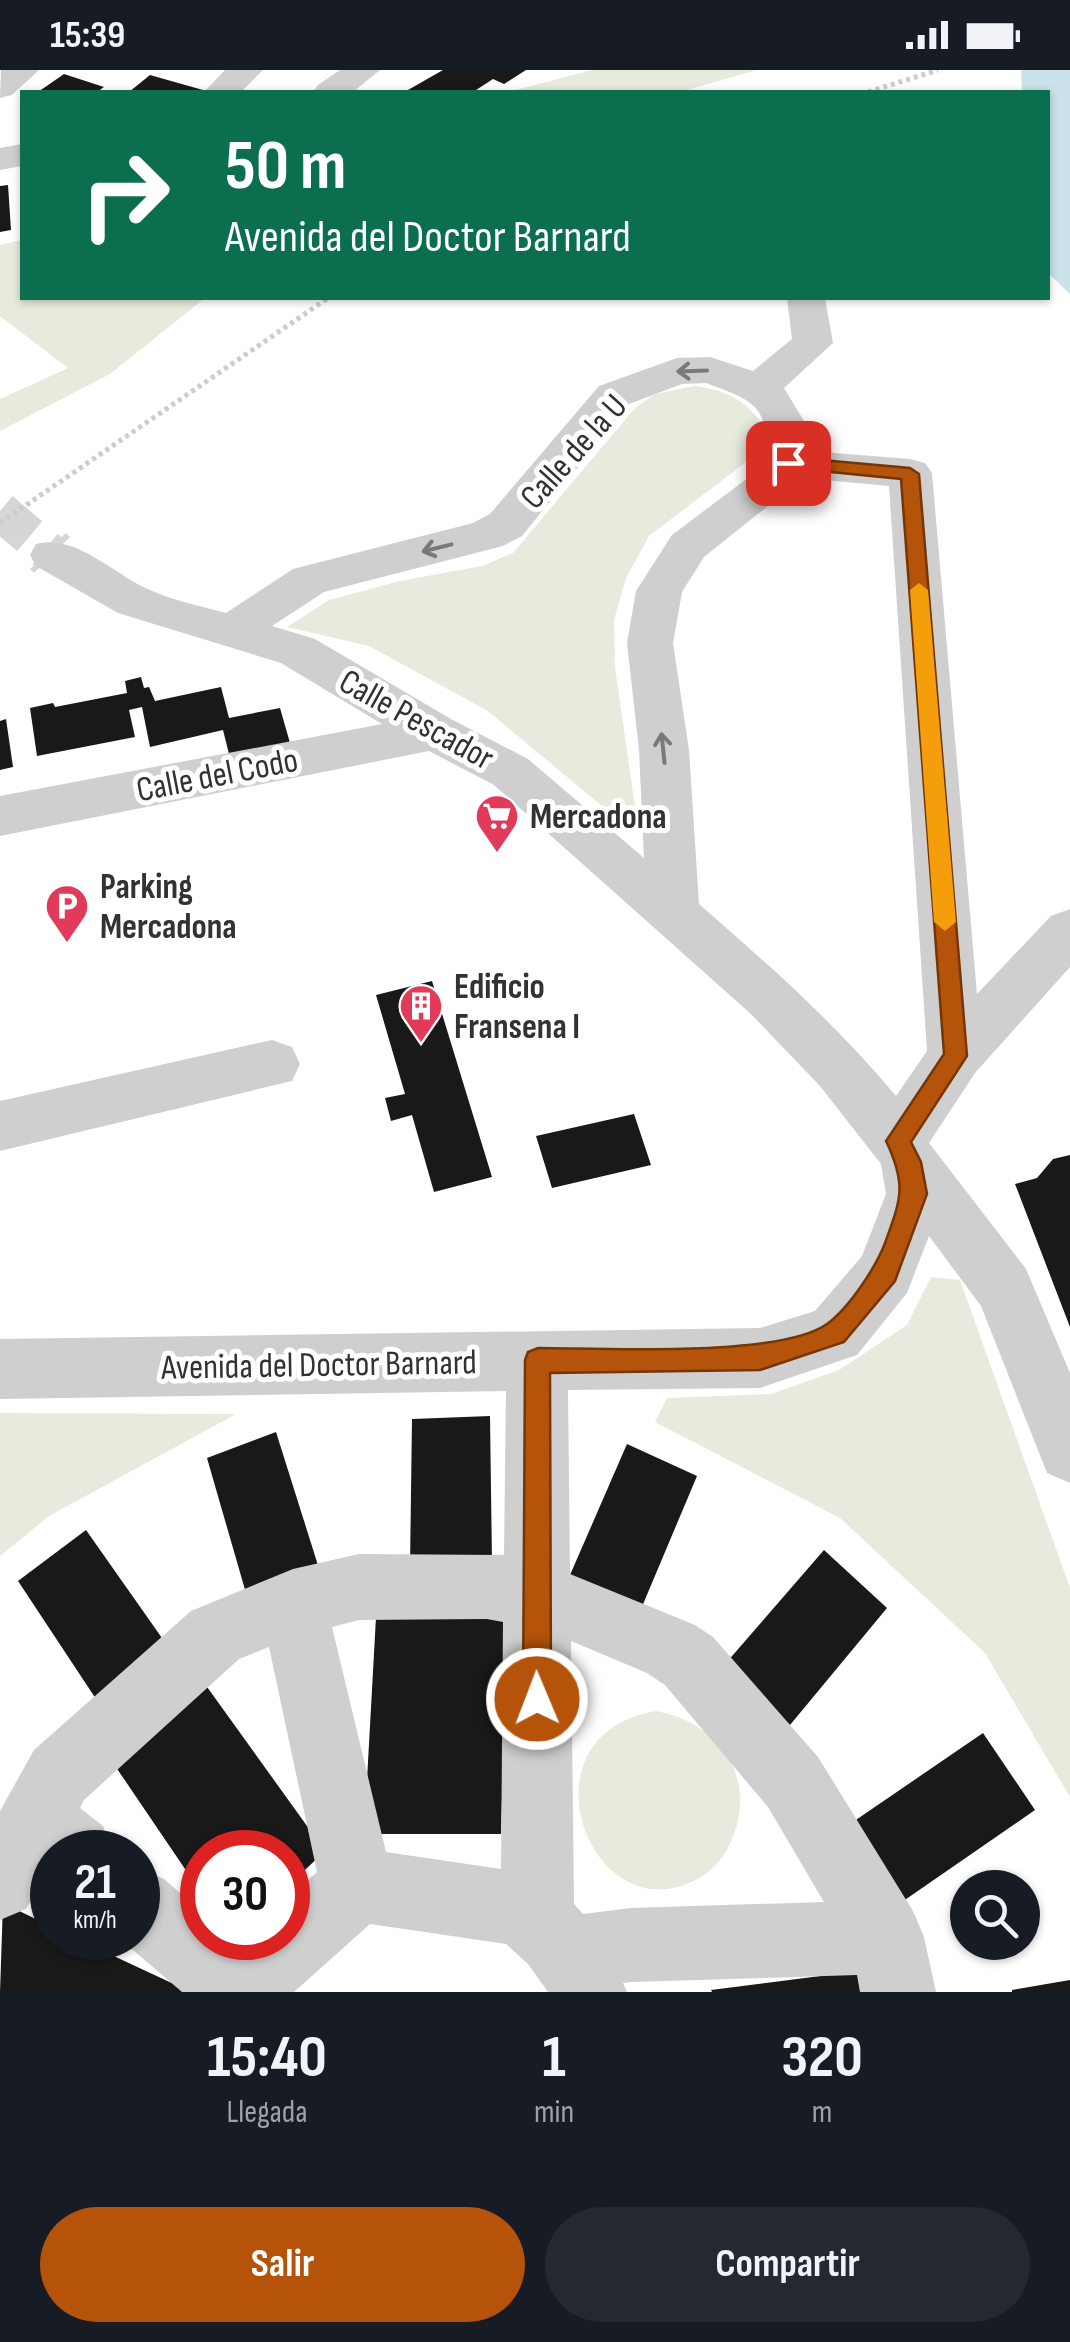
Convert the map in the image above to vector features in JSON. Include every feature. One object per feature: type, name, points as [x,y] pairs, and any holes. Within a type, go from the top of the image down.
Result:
[{"type":"street","points":[[0,88],[22,70]]},
{"type":"street","points":[[222,90],[246,70]]},
{"type":"street","points":[[333,90],[363,70]]},
{"type":"street","points":[[674,915],[664,750],[650,642],[659,591],[688,546],[786,471],[789,431],[776,402],[759,388],[813,343],[806,300]]},
{"type":"street","name":"Calle de la U","points":[[233,632],[309,580],[487,536],[506,525],[614,395],[676,371],[710,370],[759,388]]},
{"type":"street","points":[[788,463],[910,474],[956,1056]]},
{"type":"street","name":"Calle Pescador","points":[[52,555],[134,602],[298,651],[434,732],[512,772],[770,998],[840,1069],[1005,1289],[1070,1450]]},
{"type":"street","name":"Calle del Codo","points":[[0,816],[434,732]]},
{"type":"street","points":[[904,1152],[956,1056],[1070,931]]},
{"type":"street","points":[[0,1126],[272,1064]]},
{"type":"street","name":"Avenida del Doctor Barnard","points":[[0,1369],[760,1358],[835,1334],[886,1273],[915,1194],[904,1152]]},
{"type":"street","points":[[538,1360],[536,1593],[564,1955]]},
{"type":"street","points":[[56,1830],[60,1775],[214,1635],[293,1603],[359,1587],[487,1586],[536,1593],[671,1649],[689,1661],[793,1782],[892,1964]]},
{"type":"street","points":[[293,1603],[357,1886]]},
{"type":"street","points":[[0,1883],[30,1857]]},
{"type":"street","points":[[160,1924],[238,1992],[357,1886],[463,1897],[564,1955],[631,1946],[892,1964]]},
{"type":"path","points":[[874,90],[938,70]]},
{"type":"path","points":[[0,523],[325,300]]},
{"type":"shaded area","points":[[592,70],[757,70],[687,90],[516,90]]},
{"type":"shaded area","points":[[20,240],[20,300],[202,300],[110,374],[0,431],[0,399],[68,368],[0,316],[0,245]]},
{"type":"shaded area","points":[[694,386],[735,398],[765,428],[758,453],[649,536],[626,578],[614,620],[615,667],[636,814],[620,821],[488,711],[369,646],[287,627],[329,600],[400,581],[482,566],[513,553],[635,408],[655,394]]},
{"type":"shaded area","points":[[931,1277],[960,1280],[1070,1588],[1070,1797],[985,1653],[840,1518],[655,1422],[667,1398],[771,1394],[839,1370],[907,1325]]},
{"type":"shaded area","points":[[0,1413],[236,1414],[49,1516],[0,1556]]},
{"type":"shaded area","points":[[656,1711],[681,1718],[719,1745],[738,1783],[740,1805],[736,1829],[712,1869],[684,1885],[649,1889],[619,1876],[596,1852],[582,1820],[579,1786],[589,1753],[614,1727]]},
{"type":"water","points":[[1021,70],[1070,70],[1070,294],[1050,275],[1050,90],[1022,90]]},
{"type":"building","points":[[443,70],[526,70],[504,84],[493,79],[476,90],[408,90]]},
{"type":"building","points":[[64,74],[104,87],[100,90],[41,90]]},
{"type":"building","points":[[150,75],[203,90],[131,90]]},
{"type":"building","points":[[8,185],[11,230],[0,232],[0,186]]},
{"type":"building","points":[[141,677],[155,701],[221,687],[229,718],[280,708],[292,750],[231,762],[223,730],[150,747],[142,707],[129,710],[135,737],[37,756],[30,708],[127,693],[125,681]]},
{"type":"building","points":[[6,719],[13,767],[0,770],[0,721]]},
{"type":"building","name":"Edificio Fransena I","points":[[432,981],[492,1177],[434,1192],[412,1115],[391,1121],[385,1098],[405,1094],[376,995]]},
{"type":"building","points":[[634,1114],[651,1165],[552,1188],[536,1136]]},
{"type":"building","points":[[1070,1155],[1070,1327],[1015,1184],[1037,1178],[1053,1159]]},
{"type":"building","points":[[490,1416],[492,1563],[410,1567],[412,1419]]},
{"type":"building","points":[[276,1432],[322,1578],[250,1607],[207,1458]]},
{"type":"building","points":[[627,1444],[697,1476],[641,1609],[570,1575]]},
{"type":"building","points":[[86,1530],[169,1648],[100,1705],[18,1581]]},
{"type":"building","points":[[824,1550],[887,1608],[790,1725],[726,1663]]},
{"type":"building","points":[[377,1599],[507,1612],[501,1834],[364,1834]]},
{"type":"building","points":[[197,1673],[310,1830],[180,1830],[180,1862],[105,1751]]},
{"type":"building","points":[[983,1733],[1035,1810],[899,1904],[850,1824]]},
{"type":"building","points":[[310,1830],[325,1851],[310,1865]]},
{"type":"building","points":[[3,1903],[30,1916],[30,1960],[122,1960],[191,1992],[0,1992]]},
{"type":"building","points":[[875,1969],[879,1992],[711,1990]]},
{"type":"building","points":[[1070,1980],[1070,1992],[1012,1992],[1012,1990]]},
{"type":"tunnel","points":[[0,511],[51,554]]},
{"type":"tunnel","points":[[48,551],[51,554]]},
{"type":"slow traffic","points":[[919,590],[945,922]]},
{"type":"place","name":"Mercadona","points":[[497,854]]},
{"type":"place","name":"Parking Mercadona","points":[[67,944]]},
{"type":"place","name":"Edificio Fransena I","points":[[421,1044]]},
{"type":"route","points":[[537,1699],[538,1360],[760,1358],[835,1334],[886,1273],[915,1194],[909,1162],[898,1141],[956,1056],[910,474],[788,463]]}]
